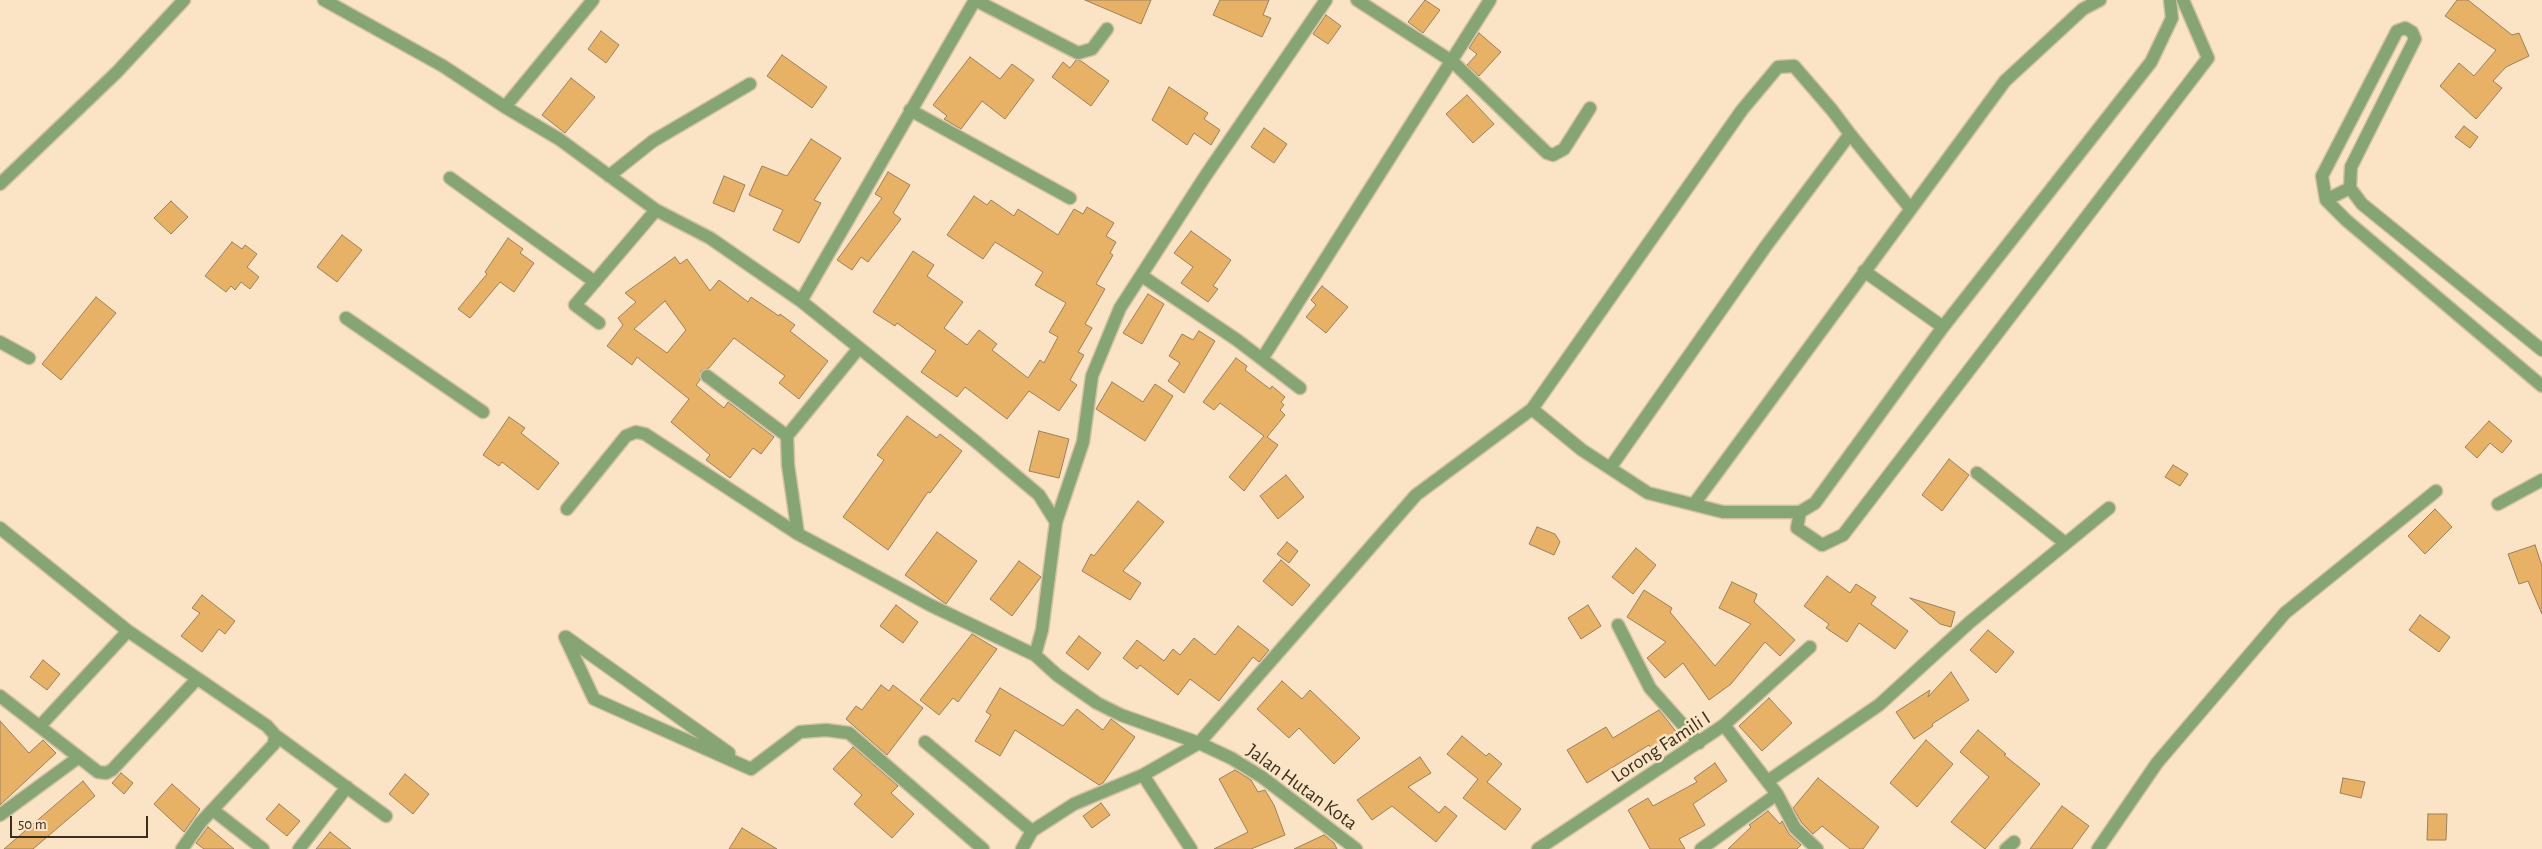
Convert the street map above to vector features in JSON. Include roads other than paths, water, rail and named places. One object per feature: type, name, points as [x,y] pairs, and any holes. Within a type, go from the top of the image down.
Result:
[{"type":"street","points":[[0,184],[117,72],[184,0]]},
{"type":"street","points":[[324,0],[443,66],[505,107],[559,139],[656,210],[710,238],[801,301],[1039,495],[1056,522]]},
{"type":"street","points":[[505,107],[592,0]]},
{"type":"street","points":[[801,301],[975,0],[1078,53],[1092,49],[1107,30]]},
{"type":"street","points":[[1036,655],[1042,630],[1056,522],[1083,442],[1092,376],[1120,308],[1206,175],[1326,0]]},
{"type":"street","points":[[1357,0],[1453,62],[1547,153],[1553,155],[1564,149],[1590,108]]},
{"type":"street","points":[[1262,359],[1453,62],[1490,0]]},
{"type":"street","points":[[1694,504],[2005,81],[2083,10],[2100,0]]},
{"type":"street","points":[[1532,409],[1582,450],[1648,494],[1723,512],[1800,512],[1815,503],[1943,327],[2151,62],[2172,18],[2170,0]]},
{"type":"street","points":[[1800,512],[1797,528],[1822,545],[1843,535],[2208,58],[2183,0]]},
{"type":"street","points":[[2542,350],[2362,204],[2350,188],[2351,167],[2415,39],[2412,32],[2405,28],[2397,31],[2391,39],[2322,176],[2326,200],[2346,220],[2542,386]]},
{"type":"street","points":[[1022,849],[1032,831],[1074,804],[1143,775],[1199,743],[1416,496],[1532,409],[1742,110],[1778,67],[1794,66],[1832,110],[1910,208]]},
{"type":"street","points":[[609,176],[653,141],[750,84]]},
{"type":"street","points":[[910,110],[1070,198]]},
{"type":"street","points":[[1610,468],[1766,246],[1850,134]]},
{"type":"street","points":[[450,178],[595,282]]},
{"type":"street","points":[[2326,200],[2350,188]]},
{"type":"street","points":[[599,323],[575,305],[656,210]]},
{"type":"street","points":[[1864,271],[1943,327]]},
{"type":"street","points":[[1142,276],[1262,359],[1300,388]]},
{"type":"street","points":[[346,318],[483,412]]},
{"type":"street","points":[[0,342],[29,358]]},
{"type":"street","points":[[798,534],[788,465],[787,436],[859,348]]},
{"type":"street","points":[[707,376],[787,436]]},
{"type":"street","name":"Jalan Hutan Kota","points":[[567,509],[626,436],[636,432],[645,434],[798,534],[936,608],[1036,655],[1057,675],[1097,703],[1121,715],[1199,743],[1231,758],[1262,777],[1356,849]]},
{"type":"street","points":[[1977,473],[2066,542]]},
{"type":"street","points":[[2498,504],[2542,480]]},
{"type":"street","points":[[2098,849],[2157,763],[2284,613],[2436,491]]},
{"type":"street","points":[[1768,781],[1879,705],[1970,622],[2108,508]]},
{"type":"street","points":[[0,528],[128,632],[267,726],[275,735],[386,816]]},
{"type":"street","points":[[1618,625],[1650,688],[1698,743]]},
{"type":"street","points":[[40,726],[128,632]]},
{"type":"street","points":[[565,637],[573,643],[751,769],[594,699],[565,637]]},
{"type":"street","points":[[1724,725],[1810,648]]},
{"type":"street","points":[[0,696],[98,772],[106,773],[112,770],[197,679]]},
{"type":"street","name":"Lorong Famili I","points":[[1538,849],[1724,725],[1777,794],[1795,828],[1816,849]]},
{"type":"street","points":[[751,769],[800,732],[826,730],[849,733],[983,849]]},
{"type":"street","points":[[182,849],[213,810],[274,744],[275,735]]},
{"type":"street","points":[[925,742],[1032,831]]},
{"type":"street","points":[[0,815],[79,757]]},
{"type":"street","points":[[1143,775],[1191,849]]},
{"type":"street","points":[[299,849],[347,787]]},
{"type":"street","points":[[1701,849],[1777,794]]},
{"type":"street","points":[[213,810],[263,849]]}]
